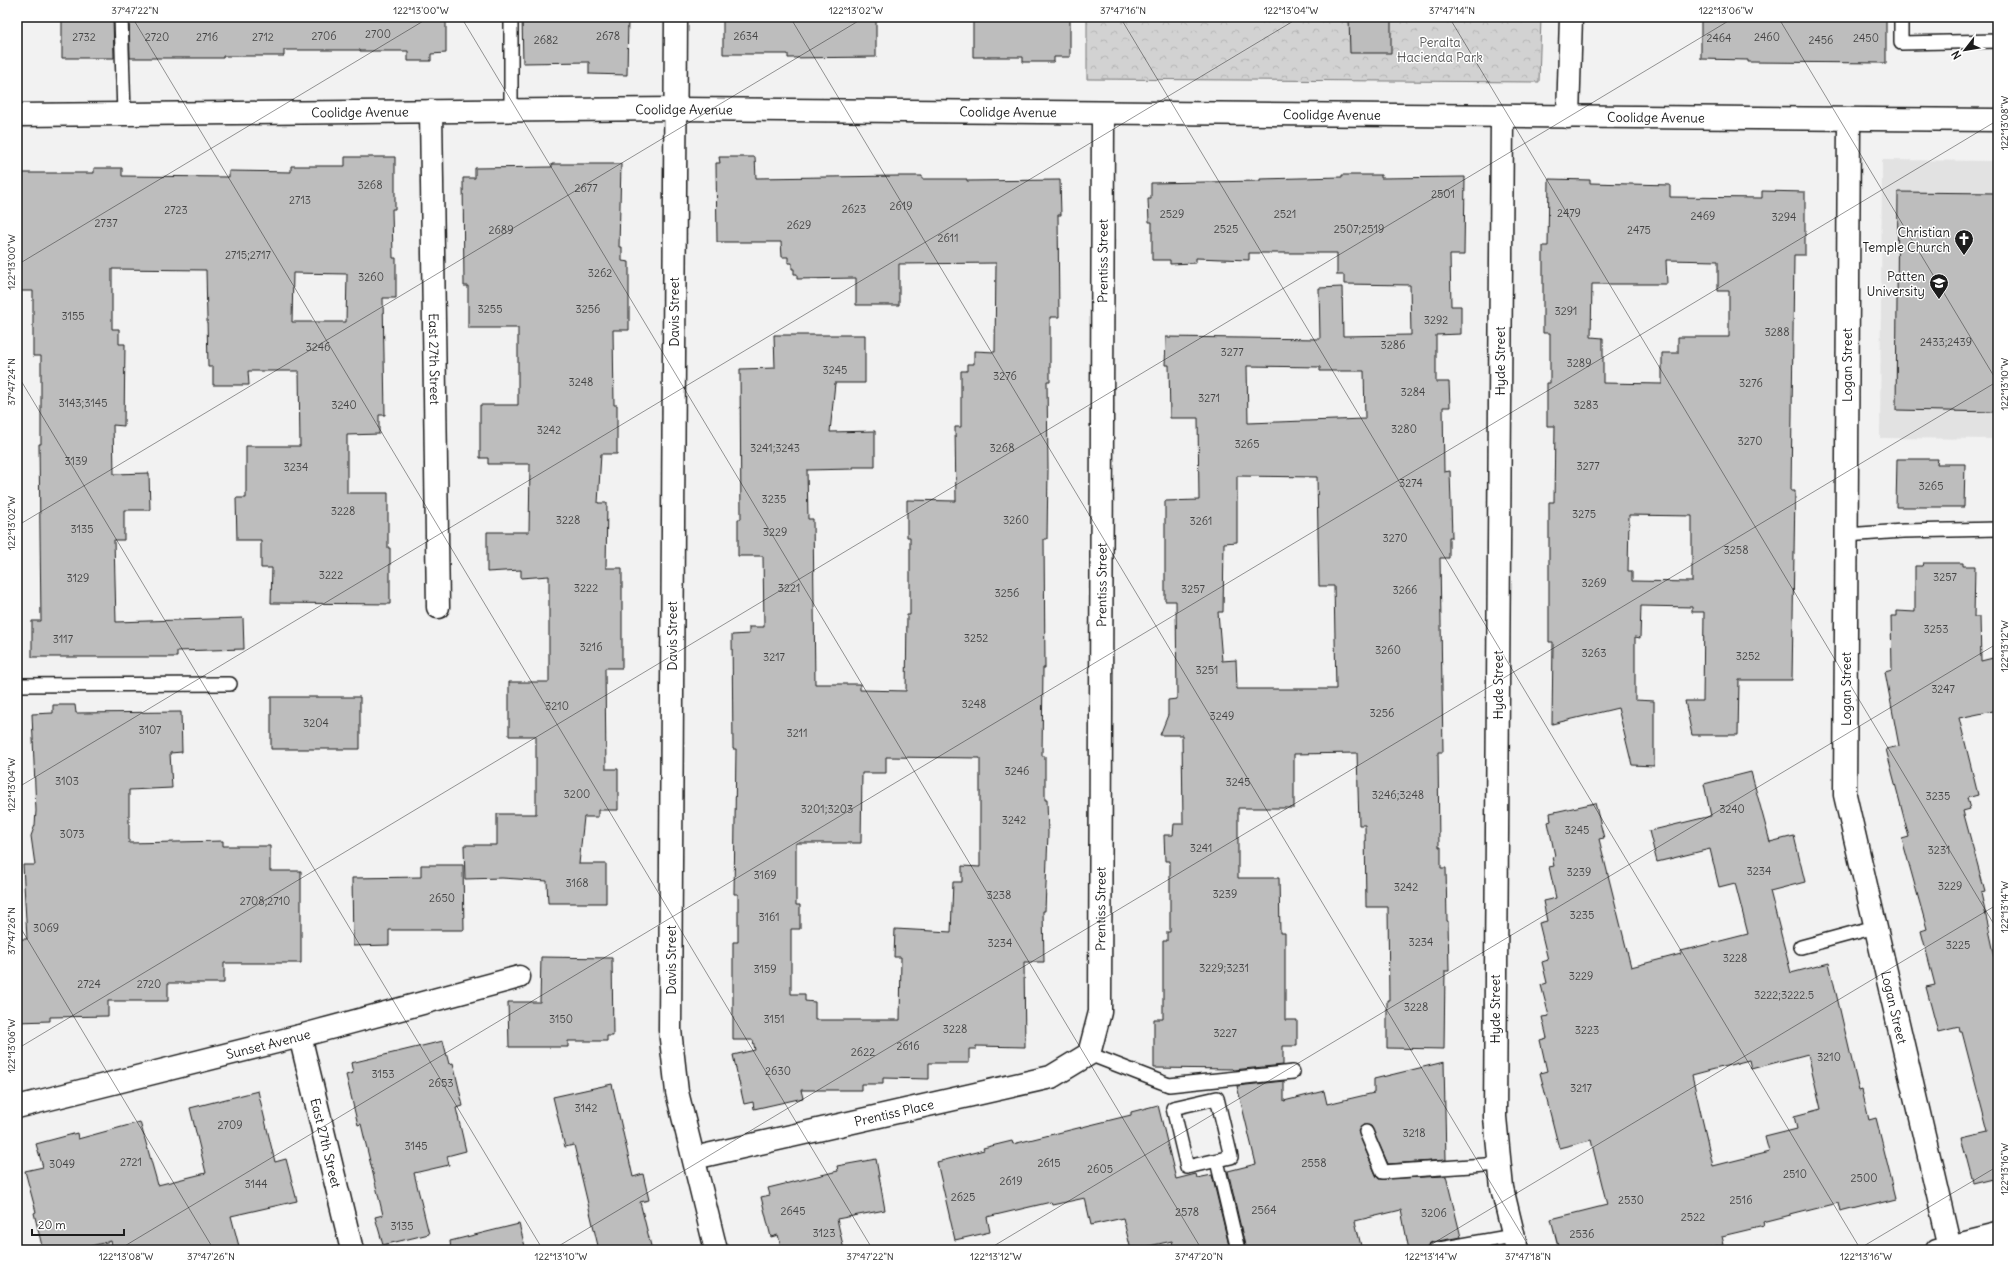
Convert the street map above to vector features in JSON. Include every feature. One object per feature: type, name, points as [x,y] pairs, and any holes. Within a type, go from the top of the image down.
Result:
[{"type":"street","name":"Davis Street","points":[[676,17],[670,1030],[677,1092],[716,1250]]},
{"type":"street","points":[[1568,117],[1571,17]]},
{"type":"street","name":"Coolidge Avenue","points":[[17,115],[675,109],[1103,114],[1998,120]]},
{"type":"street","name":"East 27th Street","points":[[431,111],[438,607]]},
{"type":"street","name":"Prentiss Street","points":[[1089,1054],[1100,1012],[1103,114]]},
{"type":"street","name":"Hyde Street","points":[[1502,117],[1494,1118],[1502,1188],[1515,1243]]},
{"type":"street","name":"Logan Street","points":[[1849,120],[1845,795],[1876,927],[1943,1248]]},
{"type":"street","name":"Sunset Avenue","points":[[17,1107],[300,1036],[519,977]]},
{"type":"street","name":"East 27th Street","points":[[300,1036],[352,1250]]},
{"type":"street","name":"Prentiss Place","points":[[694,1158],[1051,1077],[1089,1054]]},
{"type":"street","points":[[1943,1248],[1998,1235]]},
{"type":"lane","points":[[121,17],[124,114]]},
{"type":"lane","points":[[511,17],[511,110]]},
{"type":"lane","points":[[1901,17],[1901,43],[1998,41]]},
{"type":"lane","points":[[1846,535],[1903,531],[1998,529]]},
{"type":"lane","points":[[17,685],[230,684]]},
{"type":"lane","points":[[1801,947],[1876,927]]},
{"type":"lane","points":[[1089,1054],[1169,1085],[1293,1072]]},
{"type":"lane","points":[[1217,1098],[1231,1157],[1217,1161],[1187,1168],[1173,1108],[1217,1098]]},
{"type":"lane","points":[[1366,1132],[1383,1172],[1500,1164]]},
{"type":"lane","points":[[1217,1161],[1238,1250]]},
{"type":"lane","points":[[1434,1250],[1515,1243]]},
{"type":"shaded area","name":"Patten University","points":[[1882,160],[1998,161],[1998,439],[1880,438]]},
{"type":"green space","name":"Peralta Hacienda Park","points":[[1087,17],[1541,17],[1539,82],[1087,79]]},
{"type":"building","points":[[62,17],[113,17],[114,58],[62,58]]},
{"type":"building","points":[[129,17],[446,17],[446,53],[431,54],[431,61],[408,61],[408,51],[360,50],[284,50],[284,56],[223,56],[223,58],[130,58]]},
{"type":"building","points":[[522,17],[628,17],[627,75],[589,74],[589,62],[523,63]]},
{"type":"building","points":[[723,17],[876,17],[876,57],[788,58],[788,54],[723,54]]},
{"type":"building","points":[[973,17],[1070,17],[1070,57],[1054,57],[1054,62],[1023,62],[1023,57],[973,57]]},
{"type":"building","points":[[1349,17],[1391,17],[1391,53],[1350,53]]},
{"type":"building","points":[[1701,17],[1886,17],[1886,63],[1748,62],[1748,60],[1701,59]]},
{"type":"building","points":[[345,157],[395,157],[395,209],[392,209],[393,258],[396,258],[396,298],[383,298],[385,415],[379,415],[379,434],[347,435],[347,493],[388,493],[390,604],[271,603],[272,568],[261,568],[261,540],[237,540],[236,498],[246,498],[246,446],[300,446],[299,371],[248,371],[249,385],[213,385],[213,367],[208,367],[206,270],[112,269],[112,329],[119,329],[119,344],[125,344],[124,426],[113,425],[114,474],[149,473],[150,510],[124,510],[124,540],[114,540],[116,622],[243,618],[244,649],[177,651],[177,657],[32,657],[32,621],[41,621],[39,444],[41,444],[41,356],[33,356],[33,291],[17,291],[17,173],[94,173],[94,168],[122,168],[122,176],[229,177],[229,171],[291,172],[291,166],[345,166]],"holes":[[[293,273],[347,274],[346,322],[292,322]]]},
{"type":"building","points":[[719,157],[755,157],[756,178],[922,176],[922,179],[967,179],[967,181],[1060,180],[1061,215],[1058,215],[1059,317],[1050,317],[1050,381],[1047,381],[1048,469],[1047,539],[1044,539],[1045,668],[1043,668],[1042,756],[1045,756],[1045,800],[1047,800],[1048,833],[1045,911],[1043,911],[1044,962],[1024,962],[1025,1047],[976,1046],[976,1049],[969,1049],[969,1063],[929,1063],[929,1079],[883,1078],[883,1084],[861,1084],[861,1090],[801,1090],[803,1098],[754,1109],[753,1102],[744,1104],[733,1055],[755,1050],[753,1040],[733,1040],[733,942],[738,942],[738,894],[734,894],[736,749],[733,749],[732,635],[749,634],[749,627],[764,627],[763,556],[738,556],[738,519],[741,519],[740,369],[775,368],[774,335],[865,335],[865,383],[835,383],[830,432],[875,431],[875,467],[807,470],[808,519],[813,519],[815,684],[860,684],[860,690],[906,691],[907,615],[910,615],[910,537],[907,537],[907,500],[956,501],[955,427],[961,427],[961,371],[967,371],[967,364],[974,364],[974,351],[995,352],[996,263],[899,264],[899,305],[856,305],[856,278],[797,279],[797,274],[794,274],[794,269],[792,269],[792,263],[788,263],[788,257],[782,257],[781,242],[717,242],[716,163],[720,163]],"holes":[[[886,757],[980,758],[980,867],[962,866],[962,882],[953,882],[951,932],[895,929],[894,957],[901,957],[900,1020],[815,1020],[815,1002],[805,1001],[805,994],[791,994],[791,929],[800,929],[800,905],[796,905],[796,843],[861,843],[862,773],[886,773]]]},
{"type":"building","points":[[552,164],[621,164],[619,247],[622,247],[622,261],[629,262],[629,330],[613,330],[614,405],[617,405],[617,454],[601,454],[598,503],[607,503],[606,568],[622,568],[622,668],[605,668],[606,769],[618,769],[618,810],[598,810],[598,817],[584,817],[579,864],[606,864],[606,903],[548,903],[547,881],[502,878],[465,879],[464,845],[497,845],[497,814],[536,814],[536,736],[509,736],[509,682],[549,682],[549,576],[521,578],[521,570],[487,572],[487,532],[529,532],[530,464],[488,464],[488,458],[480,458],[480,405],[518,405],[518,328],[468,328],[468,286],[464,286],[463,178],[475,178],[475,168],[552,167]]},
{"type":"building","points":[[1342,175],[1381,175],[1381,178],[1465,177],[1464,255],[1450,255],[1451,306],[1461,306],[1461,334],[1436,335],[1436,382],[1449,382],[1450,407],[1443,407],[1444,472],[1450,471],[1452,537],[1449,537],[1449,558],[1440,558],[1443,752],[1438,752],[1439,847],[1441,847],[1441,868],[1446,868],[1449,971],[1445,971],[1444,1049],[1387,1048],[1387,1000],[1389,1000],[1388,907],[1366,907],[1365,825],[1359,825],[1357,753],[1294,754],[1294,808],[1238,808],[1238,878],[1279,878],[1280,933],[1285,933],[1285,1020],[1297,1020],[1297,1046],[1283,1046],[1283,1065],[1233,1070],[1154,1068],[1154,1019],[1163,1019],[1163,941],[1167,941],[1167,932],[1170,932],[1170,861],[1165,861],[1164,835],[1173,835],[1174,824],[1183,824],[1182,735],[1160,735],[1168,715],[1168,700],[1177,699],[1176,601],[1165,601],[1165,501],[1199,500],[1198,418],[1170,418],[1169,365],[1165,365],[1166,337],[1320,339],[1319,288],[1342,287],[1343,336],[1411,335],[1410,285],[1344,284],[1344,275],[1337,275],[1337,253],[1249,253],[1249,260],[1196,258],[1196,263],[1170,264],[1170,260],[1152,260],[1152,222],[1149,222],[1148,199],[1151,199],[1151,183],[1260,181],[1260,179],[1342,177]],"holes":[[[1247,366],[1320,367],[1320,371],[1364,371],[1365,419],[1248,423]],[[1237,476],[1317,477],[1319,586],[1334,586],[1336,689],[1237,689],[1236,660],[1222,661],[1218,612],[1223,612],[1224,543],[1237,542]]]},
{"type":"building","points":[[1549,179],[1590,180],[1590,183],[1670,185],[1670,197],[1762,198],[1762,191],[1805,192],[1805,255],[1794,255],[1791,491],[1795,491],[1792,680],[1739,680],[1738,735],[1692,735],[1685,701],[1703,701],[1704,612],[1692,612],[1692,607],[1641,606],[1640,638],[1635,637],[1635,700],[1654,701],[1654,766],[1632,765],[1618,708],[1552,724],[1553,642],[1549,642],[1549,502],[1554,502],[1555,426],[1547,426],[1547,383],[1550,383],[1550,333],[1543,333],[1543,246],[1548,246]],"holes":[[[1666,260],[1718,261],[1718,291],[1729,291],[1729,337],[1678,337],[1678,353],[1662,353],[1662,384],[1603,383],[1603,338],[1591,337],[1592,284],[1667,284]],[[1629,515],[1692,516],[1692,582],[1632,581],[1632,571],[1628,571]]]},
{"type":"building","name":"Patten University","points":[[1898,192],[1996,193],[1998,405],[1995,405],[1994,412],[1896,410]]},
{"type":"building","points":[[1897,459],[1938,459],[1937,464],[1965,464],[1964,507],[1896,507]]},
{"type":"building","points":[[1923,563],[1963,563],[1963,566],[1975,566],[1974,617],[1980,617],[1981,661],[1993,658],[1998,684],[1998,710],[1959,718],[1978,795],[1967,798],[1970,809],[1963,811],[1985,892],[1981,893],[1998,971],[1998,1178],[1974,1184],[1962,1138],[1988,1132],[1962,1032],[1960,1032],[1959,1027],[1938,1032],[1926,987],[1935,985],[1921,931],[1927,929],[1902,839],[1909,837],[1886,749],[1899,746],[1885,672],[1892,670],[1891,616],[1897,616],[1897,611],[1915,612],[1915,566],[1922,566]]},
{"type":"building","points":[[271,697],[360,697],[360,749],[271,749]]},
{"type":"building","points":[[53,705],[75,705],[76,713],[181,712],[182,752],[170,753],[172,788],[129,790],[129,843],[223,841],[223,846],[270,846],[270,871],[301,871],[301,963],[224,963],[224,983],[168,983],[168,1001],[108,1001],[108,1016],[50,1017],[50,1021],[17,1022],[17,947],[21,947],[20,939],[27,939],[23,865],[35,865],[31,836],[35,825],[36,811],[32,714],[53,713]]},
{"type":"building","points":[[1751,772],[1770,842],[1794,836],[1805,882],[1770,891],[1791,973],[1829,963],[1859,1091],[1862,1090],[1869,1120],[1876,1118],[1896,1198],[1840,1212],[1838,1203],[1763,1222],[1764,1226],[1722,1236],[1724,1245],[1702,1250],[1559,1250],[1551,1219],[1607,1205],[1591,1140],[1559,1148],[1540,1073],[1547,1071],[1540,1040],[1547,1038],[1542,1017],[1549,1016],[1541,985],[1547,983],[1542,962],[1548,960],[1539,923],[1547,921],[1543,901],[1556,898],[1549,867],[1554,866],[1552,857],[1555,856],[1548,822],[1551,821],[1550,813],[1595,803],[1604,838],[1599,839],[1631,967],[1681,954],[1681,951],[1748,934],[1735,883],[1719,887],[1710,849],[1657,862],[1649,831],[1711,816],[1704,784]],"holes":[[[1808,1054],[1821,1109],[1794,1116],[1797,1129],[1765,1137],[1769,1152],[1713,1166],[1692,1075],[1749,1060],[1751,1069]]]},
{"type":"building","points":[[421,865],[463,865],[464,930],[389,930],[389,945],[353,946],[352,878],[421,877]]},
{"type":"building","points":[[541,957],[612,958],[613,1036],[607,1036],[607,1041],[568,1041],[568,1047],[509,1047],[508,1002],[540,1002]]},
{"type":"building","points":[[443,1041],[449,1064],[453,1063],[463,1106],[456,1108],[466,1151],[447,1156],[449,1165],[414,1173],[429,1234],[383,1245],[375,1217],[383,1215],[361,1124],[358,1125],[346,1075],[353,1073],[351,1063]]},
{"type":"building","points":[[1444,1062],[1446,1160],[1388,1164],[1371,1126],[1363,1125],[1358,1131],[1379,1179],[1446,1176],[1461,1237],[1432,1242],[1426,1250],[1409,1250],[1401,1210],[1355,1221],[1362,1250],[1246,1250],[1228,1171],[1256,1164],[1237,1086],[1284,1081],[1284,1101],[1324,1091],[1327,1104],[1374,1093],[1374,1079]]},
{"type":"building","points":[[612,1084],[633,1177],[643,1174],[649,1200],[640,1202],[652,1250],[599,1250],[574,1145],[565,1147],[553,1097]]},
{"type":"building","points":[[258,1091],[275,1162],[286,1159],[297,1201],[231,1216],[240,1250],[113,1250],[111,1241],[75,1250],[43,1250],[34,1213],[36,1212],[25,1171],[43,1167],[36,1144],[77,1133],[78,1139],[140,1122],[158,1185],[206,1173],[190,1108]]},
{"type":"building","points":[[1158,1105],[1176,1179],[1196,1174],[1197,1178],[1212,1175],[1230,1250],[1174,1250],[1172,1241],[1131,1250],[1123,1218],[1091,1225],[1085,1198],[1052,1205],[1051,1202],[987,1217],[990,1232],[955,1240],[937,1162],[984,1150],[983,1148],[1012,1141],[1013,1144],[1131,1115],[1131,1112]]},
{"type":"building","points":[[876,1159],[885,1210],[837,1219],[844,1250],[782,1250],[778,1235],[771,1237],[761,1197],[770,1195],[768,1188],[838,1171],[837,1166]]},
{"type":"building","points":[[519,1224],[526,1250],[451,1250],[450,1241]]},
{"type":"place","name":"Christian Temple Church","points":[[1964,256]]},
{"type":"place","name":"Patten University","points":[[1939,300]]}]
